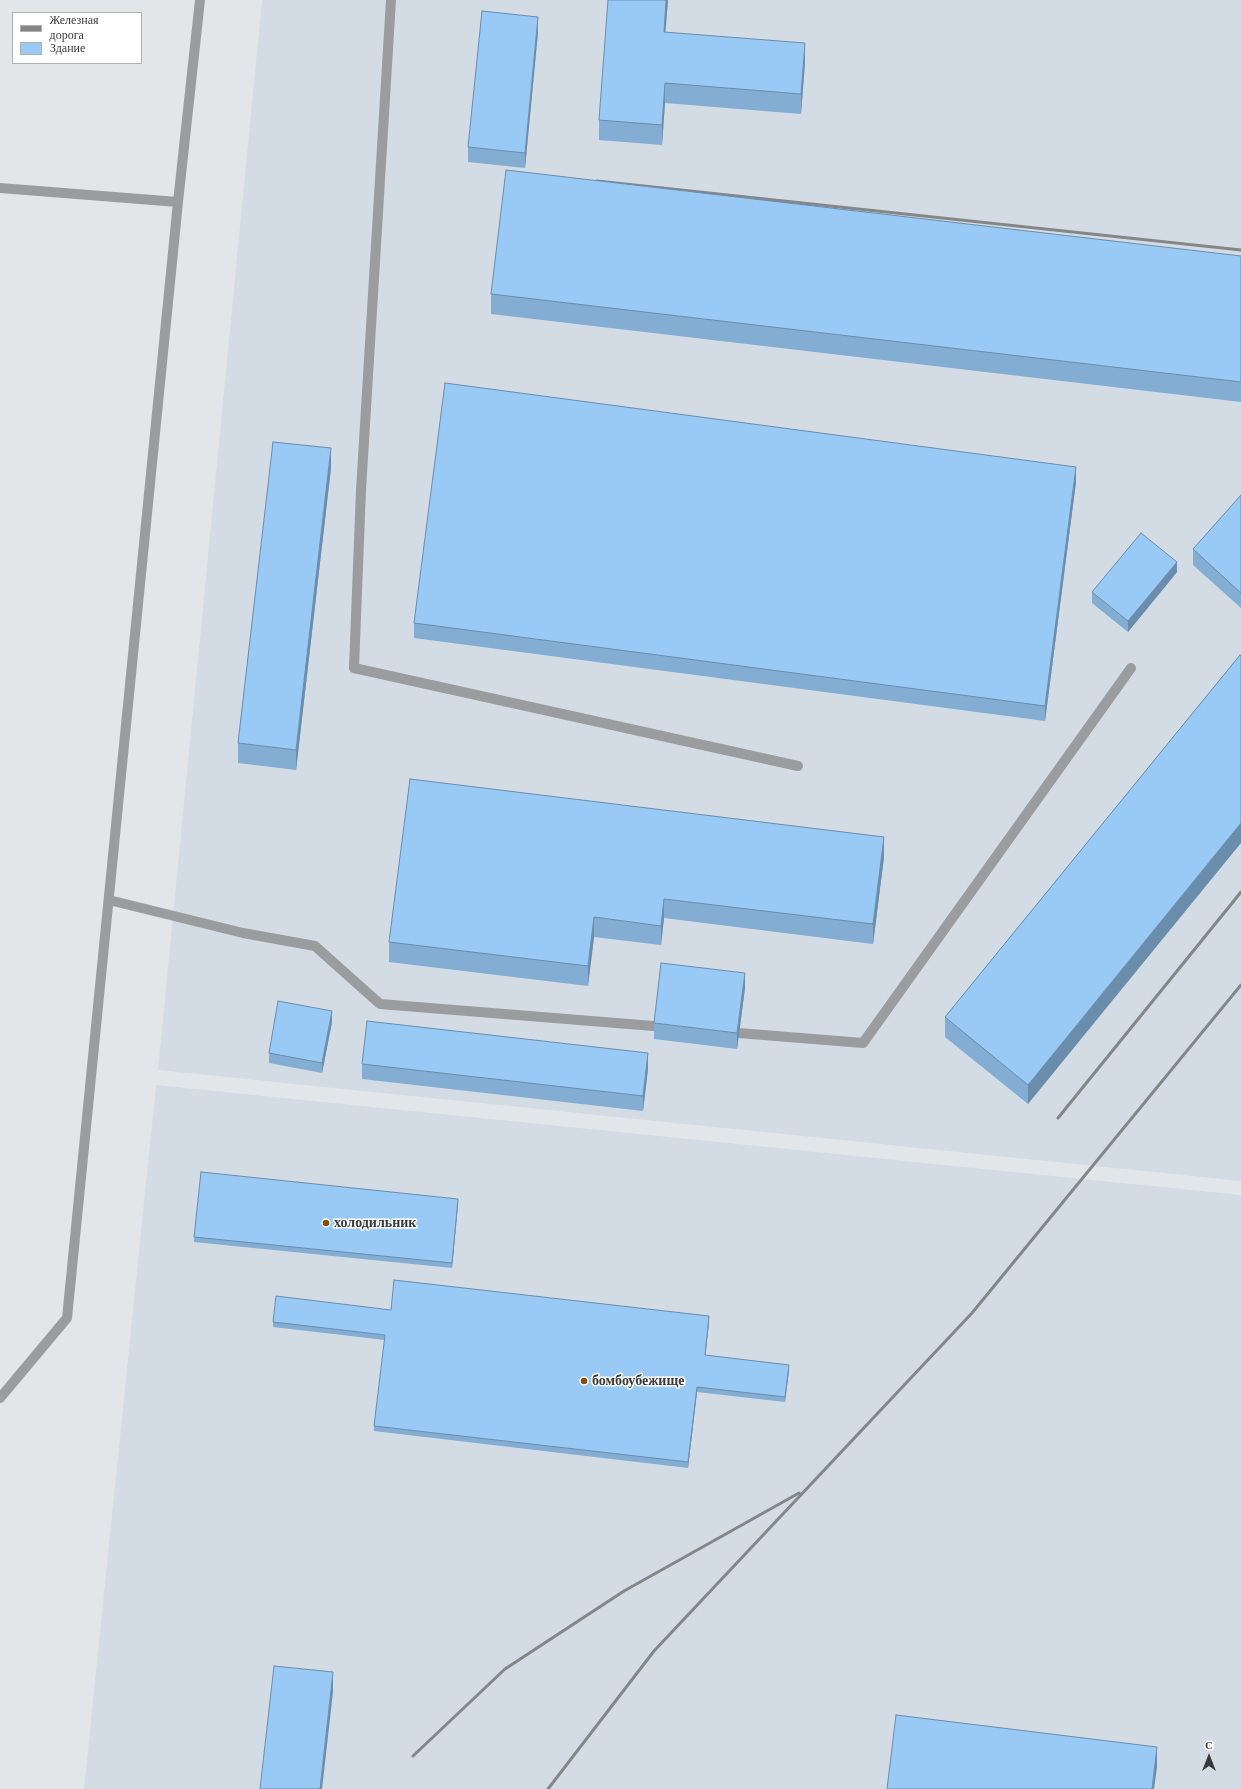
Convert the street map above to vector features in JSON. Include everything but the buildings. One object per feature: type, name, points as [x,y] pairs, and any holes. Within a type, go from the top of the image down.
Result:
[{"type":"lane","points":[[0,1398],[67,1318],[178,202],[200,0]]},
{"type":"lane","points":[[391,0],[361,490],[354,668],[798,766]]},
{"type":"lane","points":[[0,188],[178,202]]},
{"type":"lane","points":[[713,1031],[863,1043],[1131,668]]},
{"type":"lane","points":[[109,900],[244,932],[315,946],[380,1004],[673,1028]]},
{"type":"shaded area","points":[[262,0],[1241,0],[1241,1181],[158,1070]]},
{"type":"shaded area","points":[[156,1085],[1241,1195],[1241,1789],[84,1789]]},
{"type":"railway","points":[[597,181],[1241,250]]},
{"type":"railway","points":[[1058,1118],[1241,892]]},
{"type":"railway","points":[[548,1789],[654,1651],[972,1313],[1241,985]]},
{"type":"railway","points":[[413,1756],[505,1669],[624,1591],[799,1493]]},
{"type":"place","name":"холодильник","points":[[326,1223]]},
{"type":"place","name":"бомбоубежище","points":[[584,1381]]}]
